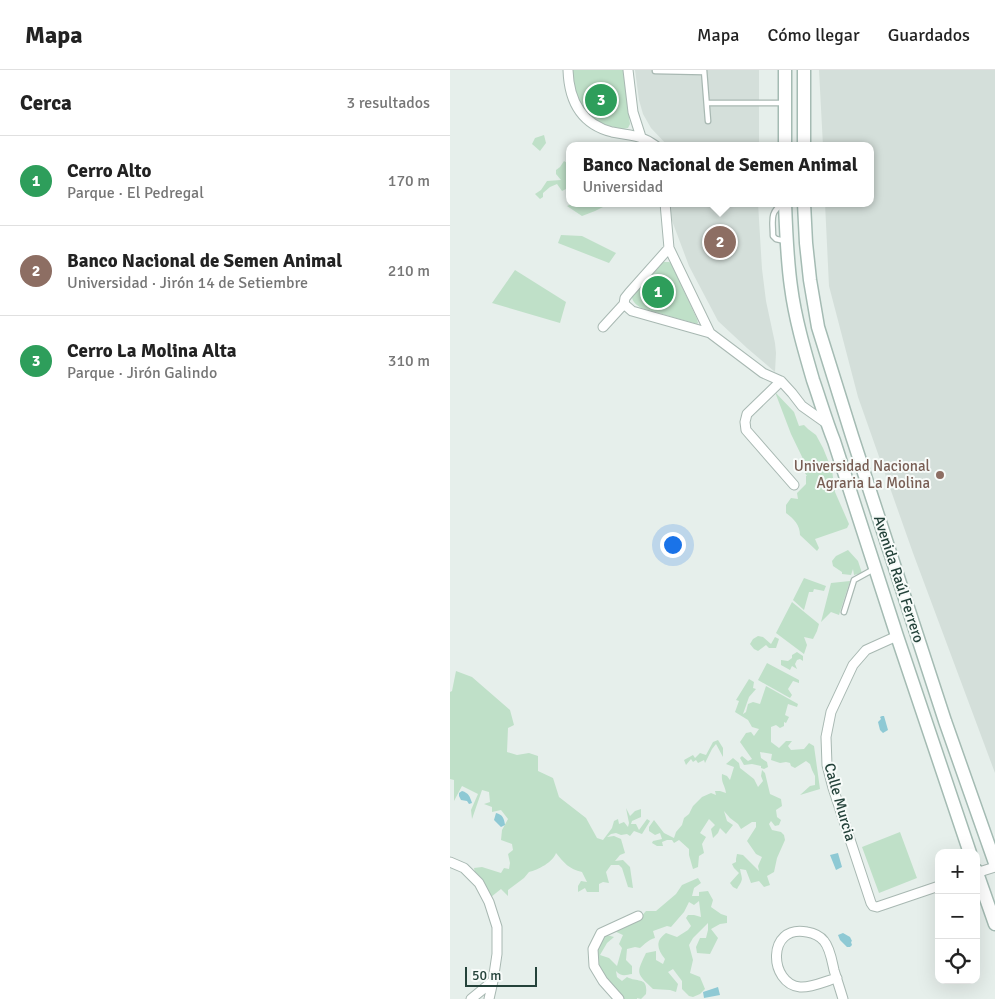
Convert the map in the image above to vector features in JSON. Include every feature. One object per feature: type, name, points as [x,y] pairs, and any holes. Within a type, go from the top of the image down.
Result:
[{"type":"main road","points":[[785,70],[785,142]]},
{"type":"main road","points":[[804,70],[804,142]]},
{"type":"main road","name":"Avenida Raúl Ferrero","points":[[785,207],[786,241],[791,288],[807,360],[826,423],[834,441],[969,849]]},
{"type":"main road","name":"Avenida Raúl Ferrero","points":[[804,207],[810,280],[818,327],[945,721],[995,863]]},
{"type":"main road","points":[[980,881],[995,924]]},
{"type":"street","points":[[568,70],[568,82],[576,107],[592,124],[610,131],[641,137],[649,142]]},
{"type":"street","points":[[628,70],[633,112],[641,137]]},
{"type":"street","points":[[665,207],[669,248],[710,333]]},
{"type":"street","points":[[603,327],[624,304],[625,298],[629,293],[669,248]]},
{"type":"street","points":[[624,304],[632,311],[710,333],[763,373],[781,381],[802,406],[826,423]]},
{"type":"street","points":[[781,381],[747,414],[745,422],[746,430],[794,485]]},
{"type":"street","name":"Calle Murcia","points":[[897,636],[866,650],[853,665],[830,712],[826,737],[827,765],[873,906],[877,907],[935,887]]},
{"type":"street","points":[[450,862],[464,868],[480,883],[489,902],[497,927],[493,981],[488,999]]},
{"type":"street","points":[[980,871],[995,867]]},
{"type":"street","points":[[619,999],[603,981],[594,966],[593,949],[601,933],[638,916]]},
{"type":"street","points":[[837,978],[810,986],[798,987],[788,982],[780,973],[776,961],[778,946],[785,936],[797,931],[817,935],[824,941],[830,954],[844,999]]},
{"type":"street","points":[[471,999],[493,981]]},
{"type":"lane","points":[[655,71],[704,71],[708,121]]},
{"type":"lane","points":[[708,103],[785,103]]},
{"type":"lane","points":[[844,612],[854,580],[875,568]]},
{"type":"shaded area","points":[[635,70],[759,70],[759,142],[664,142],[651,128],[643,114]]},
{"type":"shaded area","name":"Universidad Nacional Agraria La Molina","points":[[819,70],[995,70],[995,773],[913,553],[858,397],[829,286],[825,207],[874,207],[874,142],[823,142]]},
{"type":"shaded area","points":[[670,207],[758,207],[762,269],[766,301],[775,343],[775,372],[718,321],[689,266],[671,218]]},
{"type":"green space","points":[[571,70],[623,70],[630,124],[628,128],[623,129],[597,123],[577,104]]},
{"type":"green space","points":[[544,135],[546,143],[540,151],[532,144],[535,138]]},
{"type":"green space","points":[[564,161],[566,162],[566,189],[562,191],[557,184],[543,193],[543,197],[540,199],[535,194],[541,190],[547,181],[561,180],[556,174],[556,170]]},
{"type":"green space","points":[[568,207],[603,207],[595,211],[582,216]]},
{"type":"green space","points":[[561,235],[582,236],[616,253],[609,263],[558,243]]},
{"type":"green space","points":[[662,262],[671,263],[697,319],[697,324],[641,308],[635,304],[632,293]]},
{"type":"green space","points":[[515,270],[566,302],[560,323],[492,303]]},
{"type":"green space","points":[[775,392],[794,412],[799,426],[804,425],[816,435],[832,470],[835,492],[849,524],[847,528],[815,539],[819,548],[817,551],[800,535],[796,522],[786,513],[786,505],[791,498],[798,499],[797,493],[806,484],[807,476],[805,473],[805,463],[791,434]]},
{"type":"green space","points":[[848,550],[858,561],[862,573],[854,575],[853,569],[851,575],[842,574],[833,566],[832,561],[836,556]]},
{"type":"green space","points":[[804,578],[826,586],[824,591],[814,589],[813,592],[809,592],[804,610],[793,600]]},
{"type":"green space","points":[[850,581],[839,615],[831,612],[821,622],[831,583]]},
{"type":"green space","points":[[792,602],[819,624],[813,639],[804,637],[807,645],[804,654],[776,633]]},
{"type":"green space","points":[[758,636],[763,637],[771,644],[775,637],[779,639],[776,648],[769,648],[766,645],[758,651],[754,649],[750,644]]},
{"type":"green space","points":[[797,652],[803,656],[803,661],[797,660],[795,664],[797,669],[792,666],[790,670],[781,665],[781,660],[788,661]]},
{"type":"green space","points":[[767,663],[799,680],[799,683],[793,681],[788,689],[792,695],[790,698],[758,680]]},
{"type":"green space","points":[[456,671],[472,677],[510,710],[514,725],[508,728],[507,752],[517,755],[529,753],[538,756],[538,771],[553,778],[559,797],[586,818],[597,838],[603,840],[612,828],[614,821],[618,819],[619,824],[624,822],[628,827],[626,808],[630,816],[635,811],[641,809],[641,817],[632,821],[631,824],[636,824],[639,830],[647,819],[650,821],[642,834],[634,831],[630,836],[616,833],[607,837],[614,836],[621,839],[625,853],[620,855],[615,861],[623,860],[630,867],[633,888],[628,887],[622,868],[619,865],[611,865],[606,872],[609,883],[603,882],[599,884],[599,892],[587,892],[585,888],[578,892],[578,886],[581,881],[587,882],[582,872],[567,865],[556,853],[549,862],[529,872],[508,890],[508,896],[501,889],[491,897],[475,873],[474,868],[482,867],[501,873],[504,868],[509,869],[508,854],[513,850],[512,844],[501,840],[502,830],[508,819],[501,810],[492,812],[492,807],[484,804],[490,802],[489,792],[482,790],[472,819],[471,810],[478,794],[462,786],[454,801],[454,780],[450,779],[450,692],[452,691]]},
{"type":"green space","points":[[749,679],[754,682],[753,688],[756,689],[749,697],[743,714],[746,712],[748,704],[753,702],[760,704],[766,686],[798,704],[797,707],[788,704],[785,715],[789,717],[786,723],[784,722],[784,726],[780,728],[776,725],[771,727],[771,742],[779,748],[786,741],[792,741],[788,746],[791,750],[804,749],[809,743],[814,746],[820,789],[800,795],[810,786],[815,785],[815,776],[810,764],[806,761],[795,768],[790,763],[780,763],[771,760],[772,754],[760,752],[761,758],[767,762],[768,767],[764,769],[761,766],[752,764],[744,765],[740,758],[742,756],[748,761],[752,759],[740,742],[746,733],[751,732],[754,736],[759,729],[752,727],[748,720],[735,712],[739,701],[736,700]]},
{"type":"green space","points":[[718,740],[723,748],[723,757],[716,744],[705,763],[704,760],[698,763],[696,760],[693,762],[691,759],[686,765],[684,760],[693,755],[695,758],[700,753],[706,755],[713,742]]},
{"type":"green space","points":[[733,758],[739,763],[740,768],[754,779],[758,787],[763,781],[761,776],[762,770],[765,773],[770,794],[781,799],[782,806],[776,810],[777,817],[781,820],[779,825],[775,826],[771,821],[769,824],[772,830],[781,832],[784,835],[785,840],[777,858],[774,872],[767,876],[770,885],[764,887],[759,881],[751,883],[746,870],[740,869],[742,879],[737,889],[730,883],[739,873],[732,864],[736,862],[737,854],[743,855],[759,871],[758,866],[762,857],[756,854],[747,841],[756,827],[756,822],[752,822],[741,829],[724,811],[727,821],[733,825],[726,834],[720,828],[713,838],[711,829],[715,825],[709,819],[700,833],[706,837],[702,844],[704,853],[699,856],[698,867],[693,869],[689,849],[679,840],[674,843],[672,840],[667,840],[662,842],[663,846],[657,846],[652,843],[662,839],[660,833],[655,835],[649,831],[649,827],[654,820],[664,833],[674,838],[684,818],[702,797],[711,793],[716,795],[715,791],[726,793],[722,774],[730,780],[734,767],[726,764]]},
{"type":"green space","points":[[900,832],[917,878],[879,893],[862,847]]},
{"type":"green space","points":[[698,878],[701,883],[694,888],[692,896],[699,896],[699,892],[708,891],[713,900],[711,907],[727,916],[727,923],[720,924],[711,929],[718,938],[710,954],[697,953],[696,947],[700,938],[706,938],[708,923],[693,938],[689,945],[693,960],[690,973],[700,977],[705,989],[700,994],[693,997],[689,996],[682,989],[682,981],[673,969],[668,972],[678,984],[676,992],[653,989],[643,980],[639,973],[640,965],[646,953],[656,951],[656,960],[663,964],[665,959],[658,945],[662,936],[666,933],[677,937],[688,930],[691,926],[686,918],[688,915],[701,917],[699,901],[694,905],[689,902],[684,912],[671,927],[667,926],[653,931],[655,938],[640,948],[627,949],[626,960],[632,966],[632,974],[622,975],[616,971],[617,977],[622,981],[627,977],[644,982],[646,994],[641,999],[621,999],[602,975],[599,968],[596,954],[601,940],[607,935],[614,937],[607,943],[600,955],[609,958],[617,966],[622,948],[619,944],[623,935],[612,930],[638,920],[646,911],[656,911],[676,894],[682,885]]},
{"type":"water","points":[[884,716],[888,730],[883,733],[878,722]]},
{"type":"water","points":[[462,791],[468,794],[472,803],[469,804],[467,801],[461,800],[459,793]]},
{"type":"water","points":[[496,813],[503,817],[505,825],[501,827],[494,820]]},
{"type":"water","points":[[838,853],[842,867],[836,870],[830,855]]},
{"type":"water","points":[[843,933],[850,937],[852,941],[850,947],[847,947],[840,940],[838,935]]},
{"type":"water","points":[[718,987],[720,995],[704,998],[703,992]]},
{"type":"place","name":"Cerro La Molina Alta","points":[[601,100]]},
{"type":"place","name":"Banco Nacional de Semen Animal","points":[[720,242]]},
{"type":"place","name":"Cerro Alto","points":[[658,292]]},
{"type":"place","name":"Universidad Nacional Agraria La Molina","points":[[940,475]]}]
